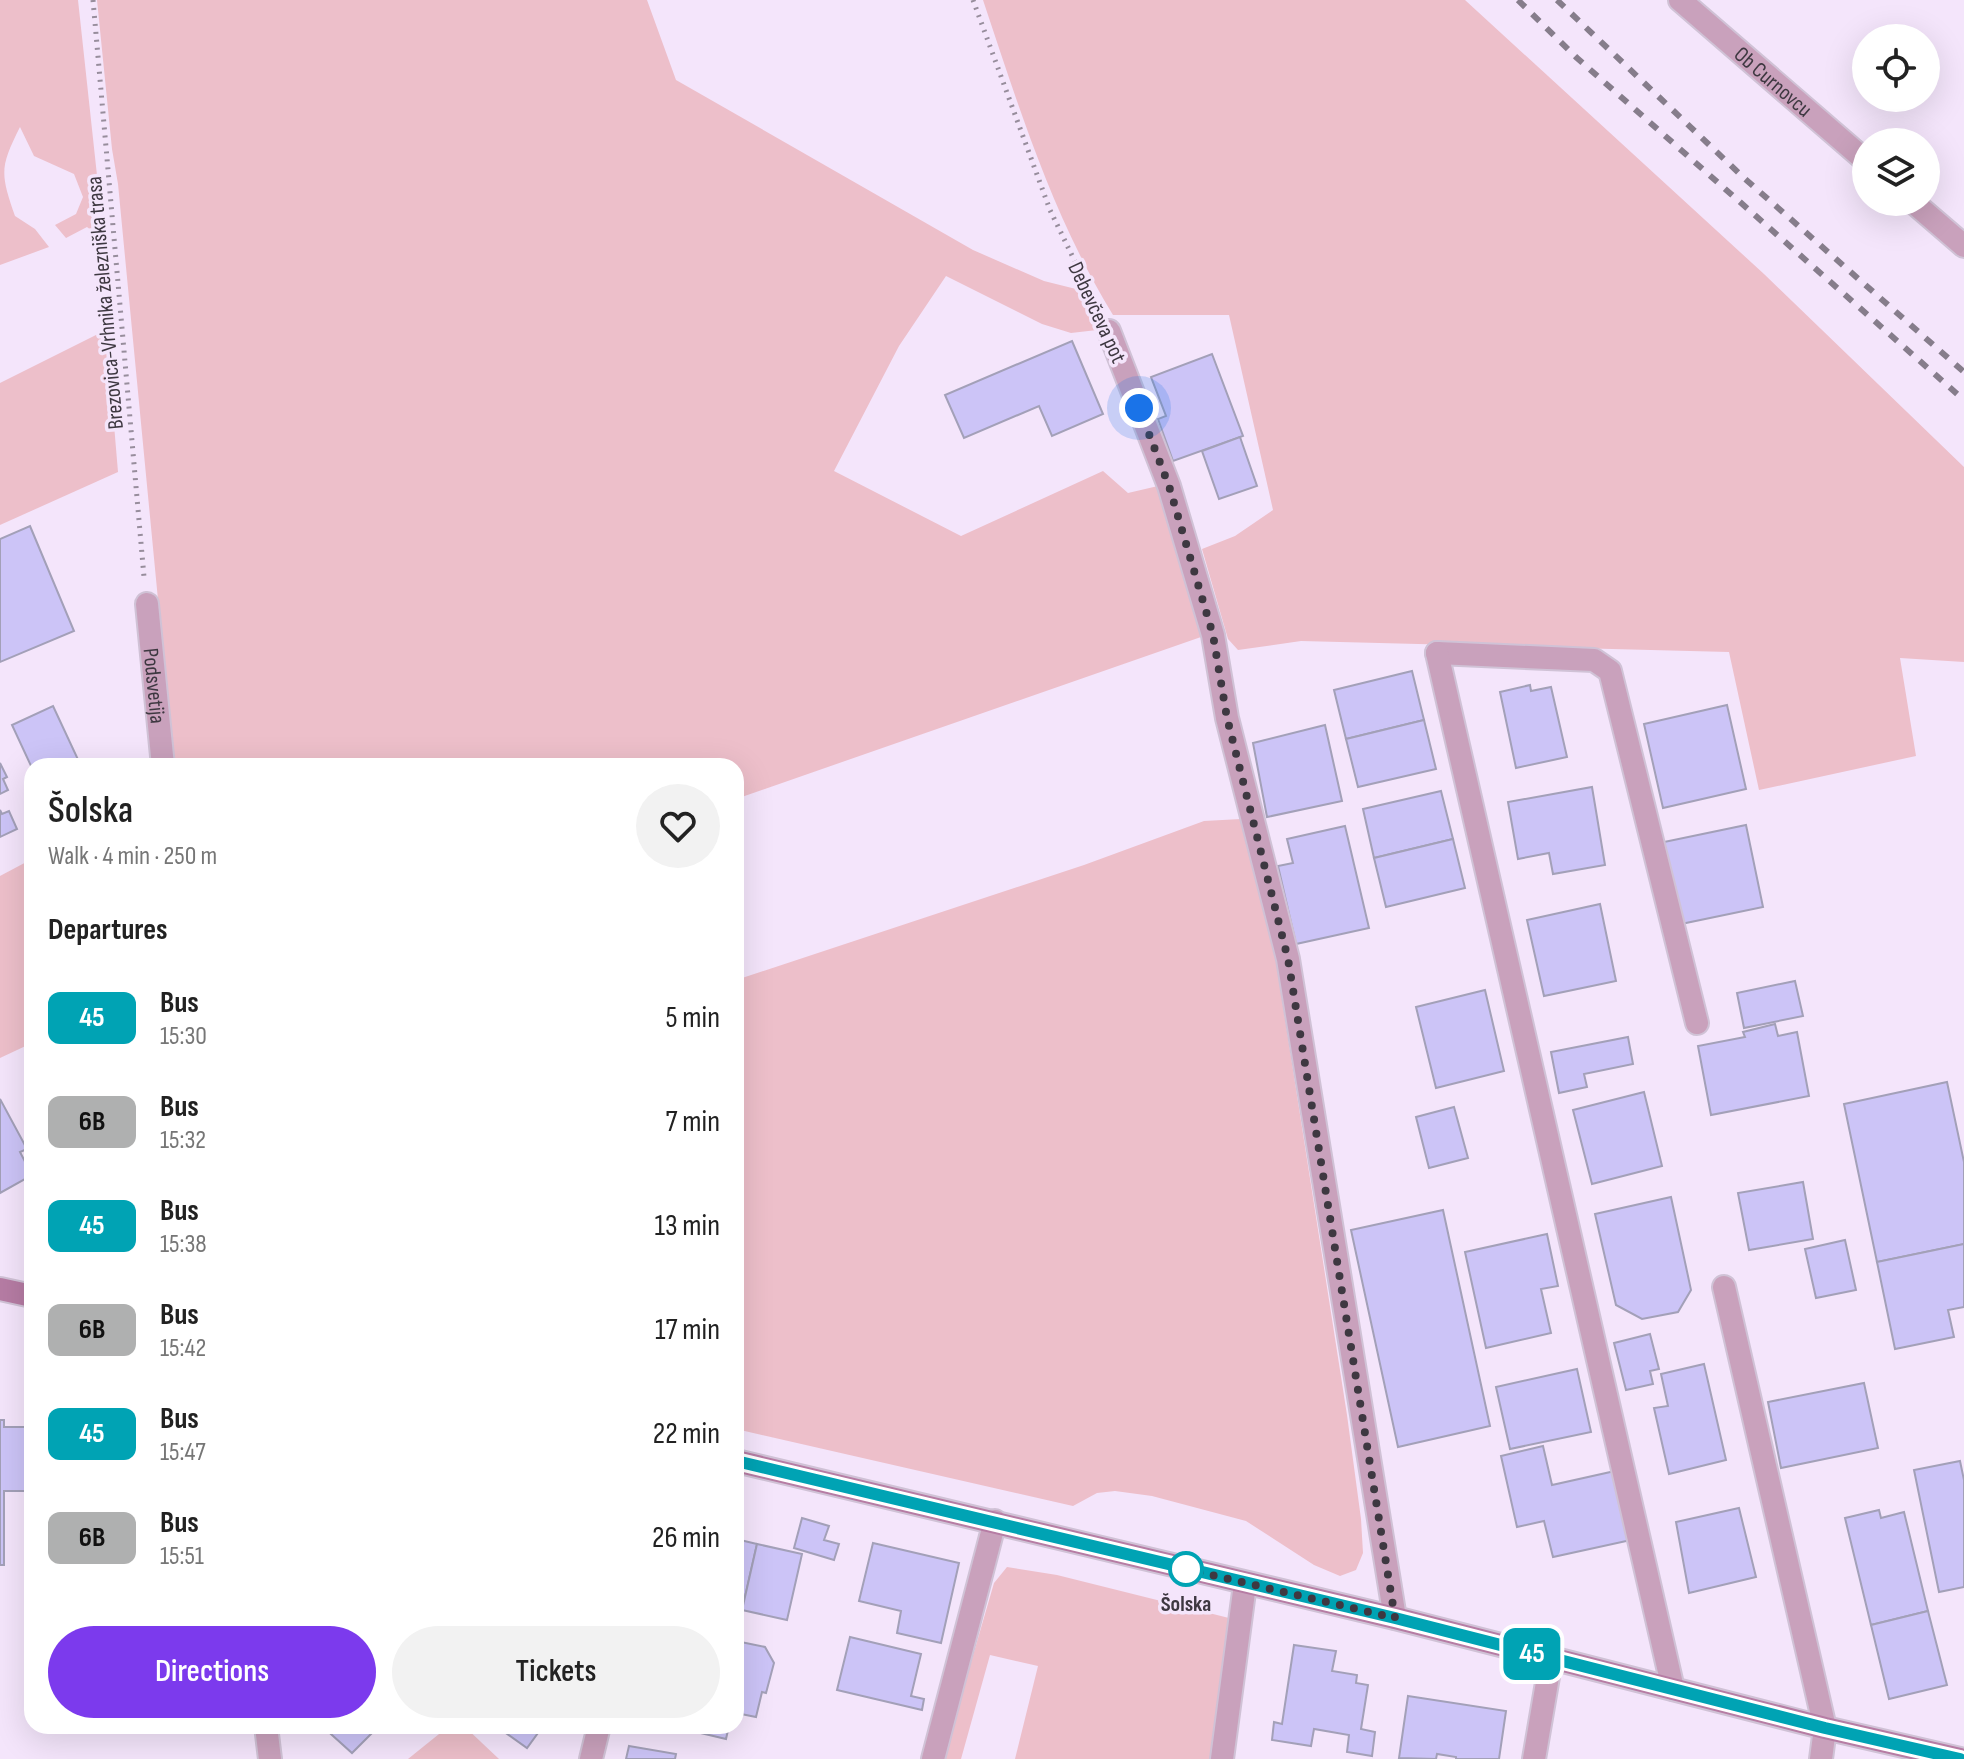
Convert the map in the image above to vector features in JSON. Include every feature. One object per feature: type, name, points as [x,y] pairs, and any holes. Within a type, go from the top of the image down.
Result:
[{"type":"main road","points":[[0,1289],[24,1294]]},
{"type":"main road","points":[[744,1463],[1395,1618],[1825,1728],[1960,1759]]},
{"type":"street","name":"Ob Curnovcu","points":[[1680,0],[1852,149]]},
{"type":"street","points":[[1929,216],[1964,246]]},
{"type":"street","name":"Debevčeva pot","points":[[1109,331],[1169,486],[1213,635],[1230,732],[1288,959],[1395,1618]]},
{"type":"street","name":"Podsvetija","points":[[147,604],[162,758]]},
{"type":"street","points":[[1673,1689],[1437,653],[1594,660],[1610,671],[1697,1023]]},
{"type":"street","points":[[1724,1287],[1825,1728],[1821,1759]]},
{"type":"street","points":[[933,1759],[995,1521]]},
{"type":"street","points":[[1222,1759],[1245,1584]]},
{"type":"street","points":[[1534,1759],[1551,1659]]},
{"type":"street","points":[[267,1734],[270,1759]]},
{"type":"street","points":[[591,1759],[597,1734]]},
{"type":"path","name":"Brezovica-Vrhnika železniška trasa","points":[[93,0],[147,604]]},
{"type":"path","name":"Debevčeva pot","points":[[973,0],[1050,210],[1109,331]]},
{"type":"shaded area","points":[[0,0],[78,0],[104,240],[87,227],[66,238],[55,225],[76,214],[83,197],[74,174],[34,156],[20,127],[4,170],[7,190],[15,216],[35,229],[49,247],[0,265]]},
{"type":"shaded area","points":[[97,0],[647,0],[676,80],[973,250],[1044,281],[1080,290],[1097,330],[1071,333],[1042,324],[946,276],[899,346],[834,471],[961,536],[1103,471],[1128,493],[1158,486],[1201,637],[744,796],[744,758],[173,758],[118,184]]},
{"type":"shaded area","points":[[983,0],[1465,0],[1764,274],[1964,467],[1964,662],[1900,658],[1916,756],[1759,790],[1729,652],[1301,641],[1238,650],[1228,639],[1202,549],[1235,536],[1273,510],[1229,315],[1113,315],[1072,240],[1055,201]]},
{"type":"shaded area","points":[[106,330],[118,472],[0,525],[0,383]]},
{"type":"shaded area","points":[[1241,819],[1276,961],[1361,1519],[1363,1553],[1356,1570],[1340,1576],[1314,1565],[1246,1521],[1152,1496],[1115,1491],[1097,1493],[1073,1506],[744,1431],[744,977],[1084,865],[1204,821]]},
{"type":"shaded area","points":[[24,863],[24,1047],[0,1058],[0,876]]},
{"type":"shaded area","points":[[1007,1567],[1057,1575],[1229,1618],[1227,1664],[1215,1759],[1015,1759],[1038,1666],[990,1655],[961,1759],[943,1759],[994,1583]]},
{"type":"shaded area","points":[[439,1734],[472,1734],[499,1759],[408,1759]]},
{"type":"building","points":[[1072,341],[1103,414],[1052,436],[1039,406],[964,438],[945,395]]},
{"type":"building","points":[[1212,354],[1243,436],[1173,461],[1158,419],[1166,416],[1151,377]]},
{"type":"building","points":[[1240,437],[1257,486],[1219,499],[1202,451]]},
{"type":"building","points":[[30,526],[74,631],[0,662],[0,539]]},
{"type":"building","points":[[1412,671],[1424,720],[1346,739],[1334,690]]},
{"type":"building","points":[[1530,685],[1531,691],[1551,687],[1567,757],[1516,768],[1500,692]]},
{"type":"building","points":[[1727,705],[1746,789],[1663,808],[1644,724]]},
{"type":"building","points":[[53,706],[77,758],[27,758],[12,725]]},
{"type":"building","points":[[1424,720],[1436,769],[1358,787],[1346,739]]},
{"type":"building","points":[[1325,725],[1342,801],[1267,817],[1253,743]]},
{"type":"building","points":[[0,763],[7,777],[3,779],[8,790],[0,794]]},
{"type":"building","points":[[1592,787],[1605,865],[1553,874],[1549,853],[1518,859],[1508,802]]},
{"type":"building","points":[[1441,791],[1453,839],[1374,858],[1363,809]]},
{"type":"building","points":[[0,810],[2,814],[9,811],[17,829],[0,837]]},
{"type":"building","points":[[1746,825],[1763,907],[1681,924],[1664,842]]},
{"type":"building","points":[[1345,826],[1369,928],[1296,944],[1278,866],[1293,863],[1287,839]]},
{"type":"building","points":[[1453,839],[1465,888],[1386,907],[1374,858]]},
{"type":"building","points":[[1600,904],[1616,981],[1544,996],[1527,920]]},
{"type":"building","points":[[1795,981],[1803,1016],[1744,1028],[1737,993]]},
{"type":"building","points":[[1485,990],[1504,1071],[1436,1088],[1416,1007]]},
{"type":"building","points":[[1775,1024],[1778,1036],[1797,1032],[1809,1096],[1711,1115],[1698,1046],[1745,1037],[1743,1032]]},
{"type":"building","points":[[1628,1037],[1633,1064],[1584,1074],[1587,1087],[1559,1093],[1551,1052]]},
{"type":"building","points":[[1947,1082],[1964,1162],[1964,1244],[1877,1262],[1844,1104]]},
{"type":"building","points":[[1644,1092],[1662,1166],[1592,1184],[1573,1110]]},
{"type":"building","points":[[0,1099],[24,1143],[24,1150],[20,1152],[24,1160],[24,1180],[0,1193]]},
{"type":"building","points":[[1454,1107],[1468,1158],[1429,1168],[1416,1117]]},
{"type":"building","points":[[1803,1182],[1813,1239],[1749,1250],[1738,1193]]},
{"type":"building","points":[[1671,1197],[1691,1290],[1678,1312],[1642,1319],[1616,1305],[1595,1214]]},
{"type":"building","points":[[1443,1210],[1490,1426],[1398,1447],[1351,1230]]},
{"type":"building","points":[[1547,1234],[1558,1286],[1541,1289],[1551,1333],[1486,1348],[1465,1252]]},
{"type":"building","points":[[1845,1240],[1856,1290],[1816,1298],[1805,1249]]},
{"type":"building","points":[[1964,1244],[1964,1307],[1948,1310],[1954,1337],[1895,1349],[1877,1262]]},
{"type":"building","points":[[1650,1334],[1659,1369],[1650,1371],[1653,1384],[1626,1390],[1614,1343]]},
{"type":"building","points":[[1704,1364],[1726,1460],[1669,1474],[1654,1408],[1668,1406],[1661,1374]]},
{"type":"building","points":[[1577,1369],[1591,1432],[1510,1449],[1496,1387]]},
{"type":"building","points":[[1864,1383],[1878,1448],[1781,1468],[1768,1402]]},
{"type":"building","points":[[0,1420],[4,1420],[4,1427],[24,1427],[24,1491],[4,1491],[4,1565],[0,1565]]},
{"type":"building","points":[[1543,1446],[1552,1485],[1615,1471],[1631,1540],[1553,1557],[1544,1521],[1517,1527],[1501,1456]]},
{"type":"building","points":[[1960,1461],[1964,1480],[1964,1587],[1939,1592],[1914,1470]]},
{"type":"building","points":[[1739,1508],[1756,1577],[1689,1593],[1676,1522]]},
{"type":"building","points":[[1879,1510],[1881,1518],[1904,1512],[1928,1611],[1871,1625],[1845,1518]]},
{"type":"building","points":[[802,1518],[829,1526],[824,1540],[839,1544],[834,1560],[794,1548]]},
{"type":"building","points":[[744,1541],[757,1544],[744,1601]]},
{"type":"building","points":[[873,1543],[959,1563],[941,1643],[897,1633],[901,1611],[859,1601]]},
{"type":"building","points":[[757,1544],[802,1554],[787,1620],[744,1610]]},
{"type":"building","points":[[1928,1611],[1947,1685],[1889,1699],[1871,1625]]},
{"type":"building","points":[[850,1637],[921,1654],[911,1696],[924,1699],[922,1710],[837,1690]]},
{"type":"building","points":[[744,1643],[765,1647],[774,1663],[756,1717],[744,1715]]},
{"type":"building","points":[[1294,1645],[1336,1651],[1332,1671],[1357,1675],[1356,1683],[1368,1685],[1361,1729],[1375,1732],[1372,1756],[1347,1752],[1349,1735],[1314,1729],[1311,1746],[1272,1740],[1274,1722],[1282,1724]]},
{"type":"building","points":[[1408,1696],[1506,1711],[1499,1759],[1456,1759],[1437,1754],[1436,1759],[1399,1758]]},
{"type":"building","points":[[331,1734],[371,1734],[352,1753]]},
{"type":"building","points":[[507,1734],[537,1734],[527,1748]]},
{"type":"building","points":[[705,1734],[727,1734],[726,1739]]},
{"type":"building","points":[[629,1746],[676,1754],[675,1759],[626,1759]]},
{"type":"railway","points":[[1518,0],[1577,58],[1964,400]]},
{"type":"railway","points":[[1557,0],[1743,177],[1964,372]]},
{"type":"bus line","name":"45","points":[[744,1463],[1395,1618],[1825,1728],[1960,1759]]},
{"type":"place","name":"Šolska","points":[[1186,1569]]},
{"type":"route","points":[[1139,408],[1169,486],[1213,635],[1227,718],[1288,959],[1395,1618],[1186,1569]]}]
